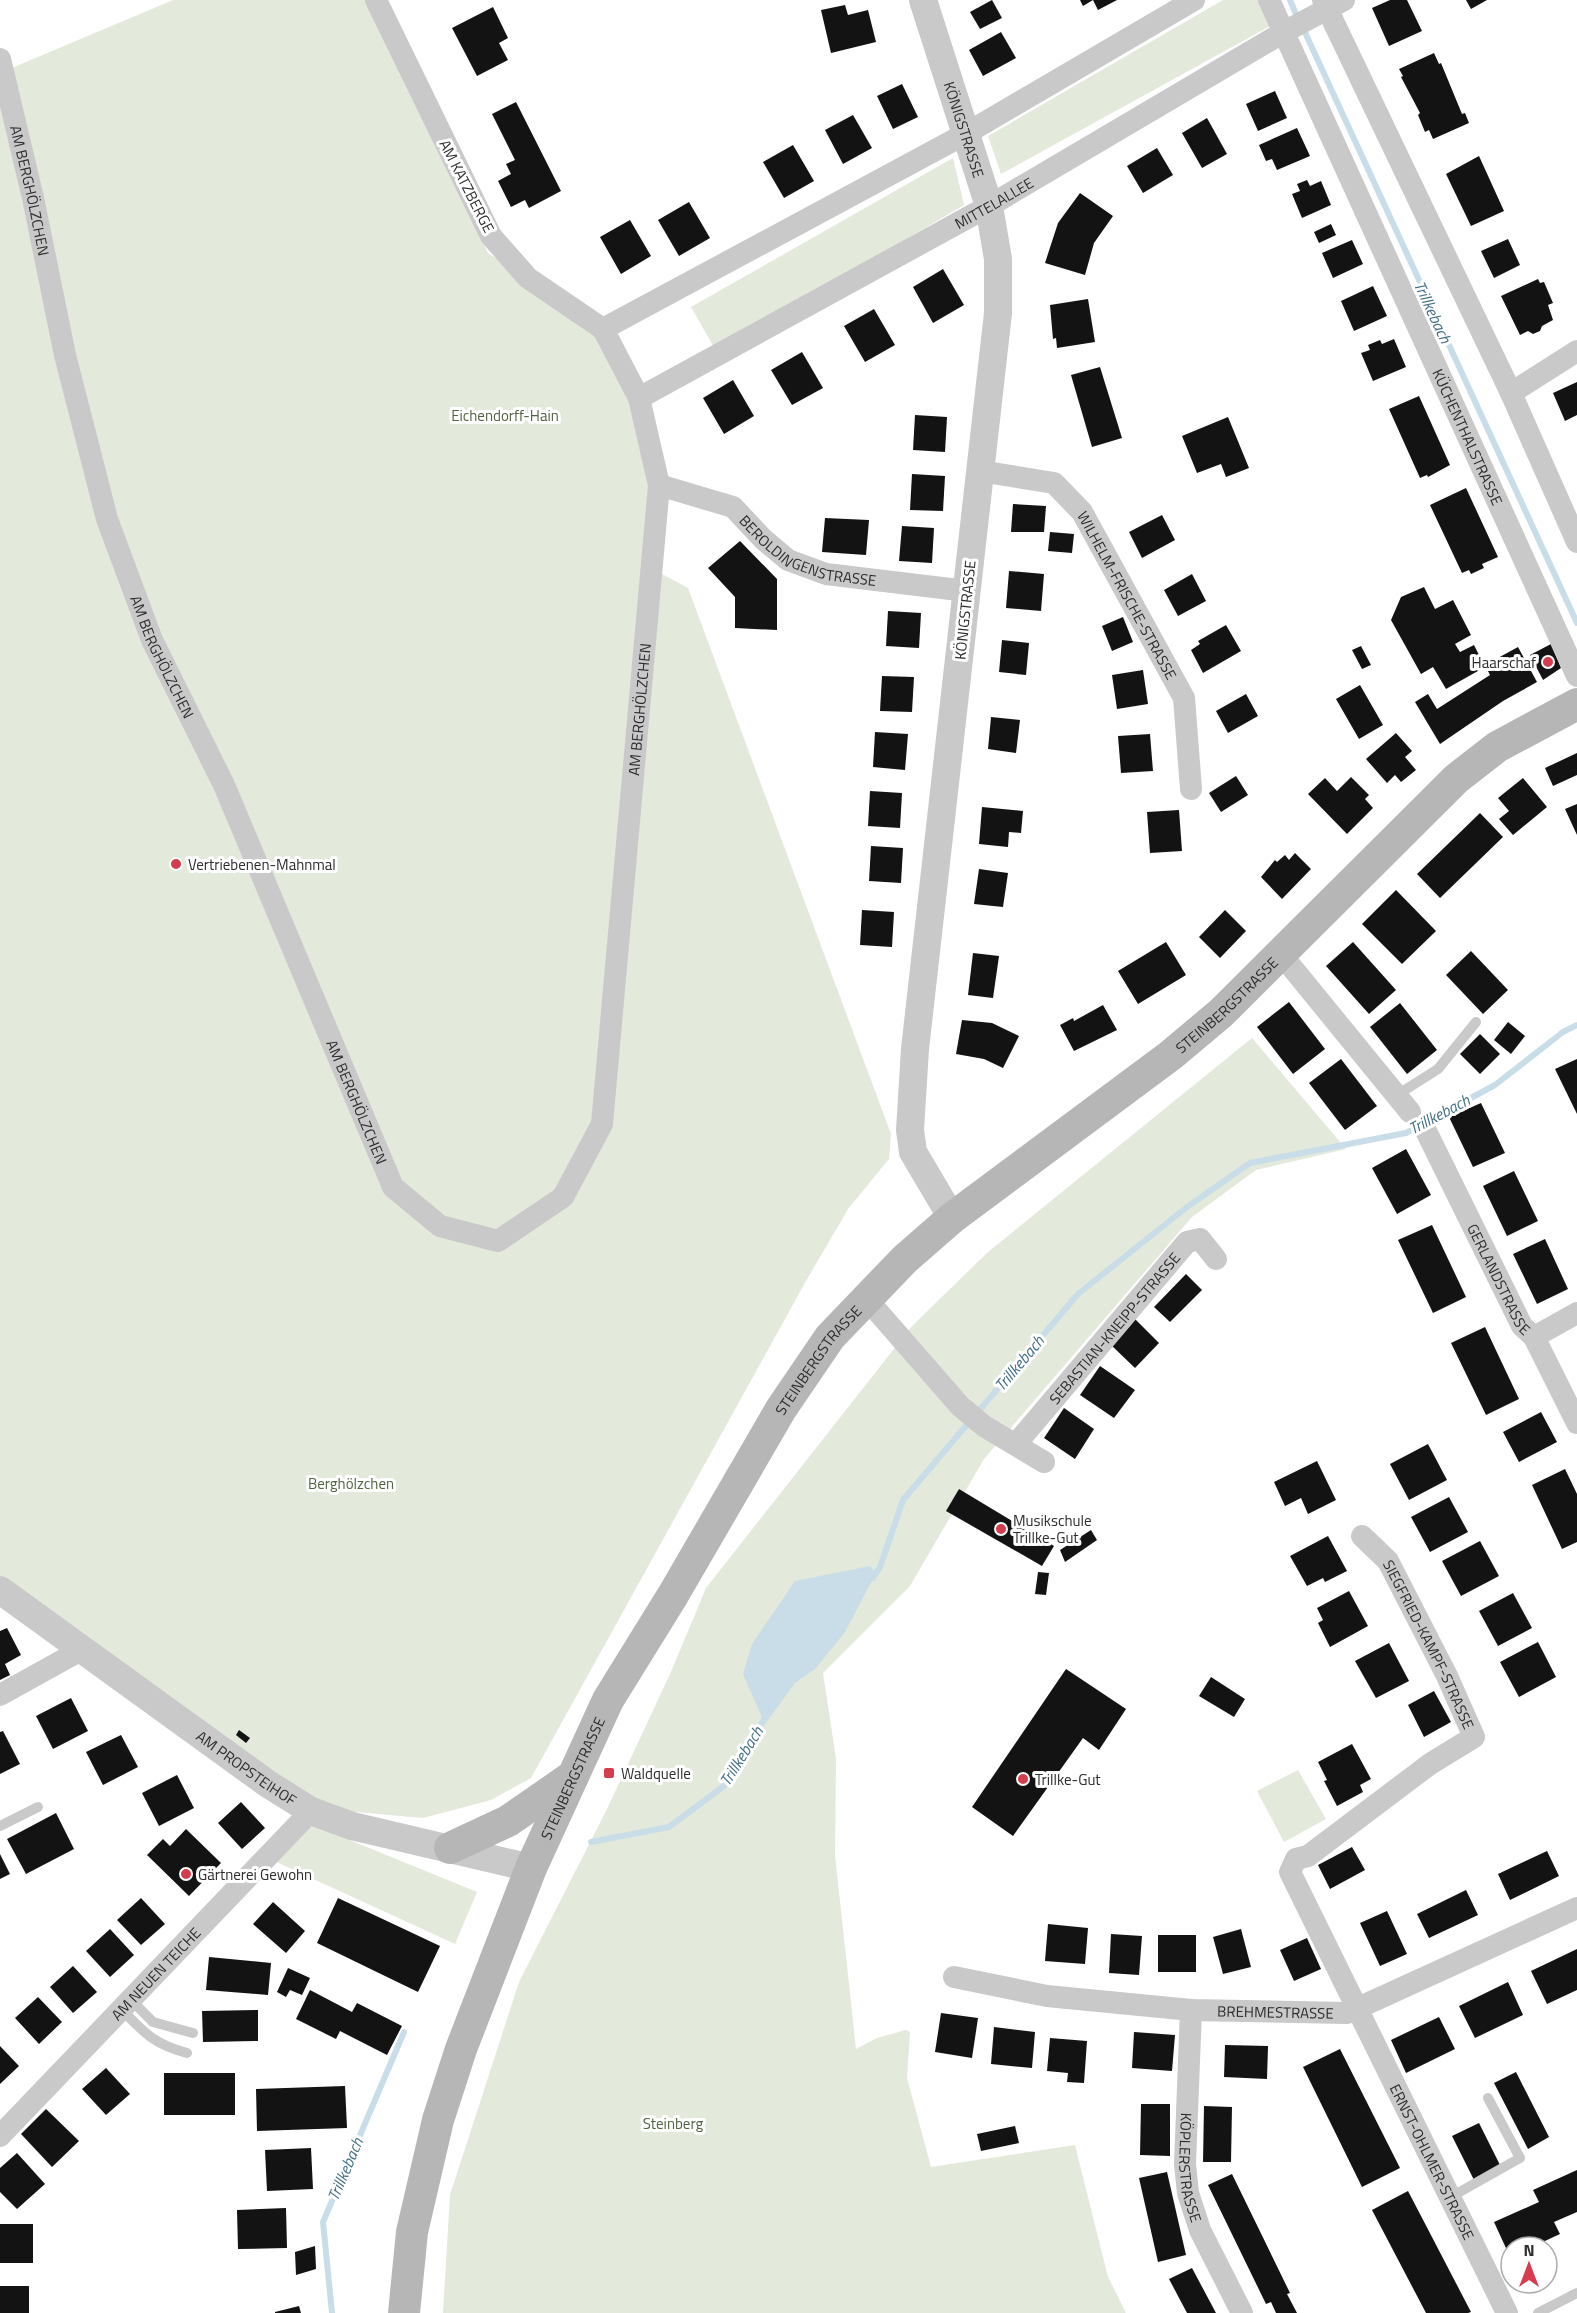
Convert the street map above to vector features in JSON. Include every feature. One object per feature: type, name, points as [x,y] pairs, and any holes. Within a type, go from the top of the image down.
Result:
[{"type":"main road","name":"STEINBERGSTRASSE","points":[[404,2313],[412,2232],[438,2120],[464,2043],[531,1868],[608,1700],[673,1595],[781,1409],[830,1337],[865,1297],[952,1218],[1171,1055],[1221,1013],[1456,779],[1497,747],[1577,704]]},
{"type":"main road","points":[[450,1848],[508,1821],[573,1776]]},
{"type":"street","name":"AM KATZBERGE","points":[[376,0],[491,236],[528,278],[603,329],[639,398]]},
{"type":"street","name":"KÖNIGSTRASSE","points":[[923,0],[989,206],[998,259],[998,314],[915,1049],[910,1130],[913,1152],[952,1218]]},
{"type":"street","points":[[603,329],[967,133],[1194,0]]},
{"type":"street","name":"KÜCHENTHALSTRASSE","points":[[1269,0],[1577,676]]},
{"type":"street","points":[[1332,3],[1577,542]]},
{"type":"street","name":"MITTELALLEE","points":[[639,398],[989,206],[1332,3]]},
{"type":"street","name":"AM BERGHÖLZCHEN","points":[[0,59],[33,198],[65,356],[107,519],[152,640],[224,785],[393,1187],[440,1226],[498,1241],[516,1231],[563,1197],[602,1124],[659,485],[639,398]]},
{"type":"street","points":[[1511,393],[1577,351]]},
{"type":"street","name":"WILHELM-FRISCHE-STRASSE","points":[[980,471],[1054,483],[1082,512],[1184,698],[1191,789]]},
{"type":"street","name":"BEROLDINGENSTRASSE","points":[[659,485],[734,507],[763,539],[788,560],[826,574],[967,591]]},
{"type":"street","points":[[1281,954],[1404,1103]]},
{"type":"street","name":"GERLANDSTRASSE","points":[[1426,1131],[1522,1326],[1534,1337],[1577,1423]]},
{"type":"street","name":"SEBASTIAN-KNEIPP-STRASSE","points":[[1016,1444],[1187,1242],[1200,1239],[1216,1259]]},
{"type":"street","name":"STEINBERGSTRASSE","points":[[865,1297],[960,1406],[984,1426],[1044,1462]]},
{"type":"street","points":[[1534,1337],[1577,1313]]},
{"type":"street","name":"SIEGFRIED-KAMPF-STRASSE","points":[[1360,2009],[1290,1872],[1296,1858],[1308,1856],[1430,1764],[1474,1737],[1448,1676],[1388,1561],[1362,1536]]},
{"type":"street","name":"AM PROPSTEIHOF","points":[[0,1590],[268,1784],[311,1811],[352,1826],[531,1868]]},
{"type":"street","points":[[0,1695],[84,1649]]},
{"type":"street","name":"AM NEUEN TEICHE","points":[[0,2136],[311,1811]]},
{"type":"street","name":"BREHMESTRASSE","points":[[954,1977],[1047,1996],[1191,2010],[1347,2013],[1577,1908]]},
{"type":"street","name":"ERNST-OHLMER-STRASSE","points":[[1360,2009],[1449,2198],[1507,2313]]},
{"type":"street","name":"KÖPLERSTRASSE","points":[[1191,2010],[1185,2164],[1188,2193],[1200,2230],[1242,2313]]},
{"type":"lane","points":[[1404,1103],[1438,1069],[1476,1022]]},
{"type":"lane","points":[[0,1826],[38,1807]]},
{"type":"lane","points":[[125,2004],[153,2022],[193,2033]]},
{"type":"lane","points":[[125,2004],[150,2038],[164,2047],[187,2053]]},
{"type":"lane","points":[[1449,2198],[1520,2158],[1488,2098]]},
{"type":"lane","points":[[1538,2313],[1577,2293]]},
{"type":"green space","name":"Berghölzchen","points":[[173,0],[367,0],[440,148],[488,253],[602,331],[638,399],[657,486],[651,568],[688,588],[891,1134],[889,1159],[848,1209],[806,1281],[531,1778],[491,1800],[423,1818],[322,1809],[0,1600],[0,73]]},
{"type":"green space","points":[[1223,0],[1259,0],[1272,25],[1001,174],[988,136]]},
{"type":"green space","points":[[953,158],[964,205],[716,351],[691,307]]},
{"type":"green space","name":"Steinberg","points":[[1252,1038],[1346,1149],[1256,1170],[1192,1217],[984,1459],[910,1586],[823,1673],[836,1759],[835,1855],[856,2049],[877,2038],[906,2030],[910,2032],[907,2078],[931,2167],[1075,2145],[1108,2277],[1126,2313],[443,2313],[450,2195],[519,1982],[607,1809],[670,1674],[706,1588],[912,1326],[988,1252]]},
{"type":"green space","points":[[1298,1770],[1326,1819],[1284,1842],[1257,1791]]},
{"type":"green space","points":[[308,1823],[477,1892],[455,1944],[272,1860]]},
{"type":"water","points":[[870,1566],[876,1573],[845,1632],[815,1669],[795,1683],[765,1724],[743,1674],[752,1644],[795,1581]]},
{"type":"building","points":[[992,0],[1002,18],[980,29],[970,12]]},
{"type":"building","points":[[1080,0],[1093,0],[1083,6]]},
{"type":"building","points":[[1093,0],[1117,0],[1098,10]]},
{"type":"building","points":[[1390,0],[1407,0],[1422,31],[1389,46],[1372,8]]},
{"type":"building","points":[[1466,0],[1487,0],[1471,9]]},
{"type":"building","points":[[845,5],[848,15],[868,10],[876,42],[831,53],[821,10]]},
{"type":"building","points":[[493,7],[508,38],[499,43],[508,60],[477,76],[452,28]]},
{"type":"building","points":[[1001,32],[1016,58],[983,76],[969,50]]},
{"type":"building","points":[[1434,53],[1439,64],[1441,63],[1462,114],[1465,113],[1469,123],[1433,139],[1429,130],[1425,132],[1418,115],[1420,113],[1399,69]]},
{"type":"building","points":[[902,84],[918,117],[893,129],[877,96]]},
{"type":"building","points":[[1275,91],[1287,118],[1258,131],[1246,104]]},
{"type":"building","points":[[516,102],[561,191],[529,208],[525,200],[511,207],[498,181],[511,174],[506,164],[515,160],[492,114]]},
{"type":"building","points":[[853,115],[872,148],[843,164],[825,130]]},
{"type":"building","points":[[1207,118],[1227,154],[1202,168],[1182,133]]},
{"type":"building","points":[[1297,128],[1310,156],[1277,170],[1272,159],[1266,161],[1259,145]]},
{"type":"building","points":[[793,145],[814,181],[784,198],[763,162]]},
{"type":"building","points":[[1157,148],[1173,175],[1143,193],[1127,166]]},
{"type":"building","points":[[1479,156],[1504,211],[1471,226],[1446,174]]},
{"type":"building","points":[[1307,180],[1310,186],[1321,181],[1331,205],[1302,218],[1292,194],[1300,191],[1297,184]]},
{"type":"building","points":[[1080,193],[1113,216],[1094,243],[1085,275],[1045,263],[1058,223]]},
{"type":"building","points":[[689,202],[710,238],[679,256],[658,220]]},
{"type":"building","points":[[630,220],[651,256],[621,274],[600,237]]},
{"type":"building","points":[[1331,224],[1336,235],[1319,243],[1314,232]]},
{"type":"building","points":[[1508,239],[1520,265],[1494,278],[1481,251]]},
{"type":"building","points":[[1352,240],[1363,264],[1333,278],[1322,253]]},
{"type":"building","points":[[943,269],[964,305],[933,323],[913,287]]},
{"type":"building","points":[[1538,279],[1540,283],[1544,282],[1553,303],[1548,305],[1553,320],[1542,326],[1540,331],[1533,334],[1528,331],[1520,335],[1501,296]]},
{"type":"building","points":[[1373,286],[1387,316],[1354,331],[1341,301]]},
{"type":"building","points":[[1088,299],[1095,342],[1057,348],[1056,338],[1053,339],[1050,305]]},
{"type":"building","points":[[874,309],[895,345],[865,362],[844,326]]},
{"type":"building","points":[[1394,339],[1406,367],[1373,381],[1361,353],[1370,350],[1368,345],[1380,340],[1382,344]]},
{"type":"building","points":[[802,352],[823,388],[792,405],[771,370]]},
{"type":"building","points":[[1100,367],[1122,438],[1092,447],[1071,375]]},
{"type":"building","points":[[733,380],[754,416],[724,434],[703,398]]},
{"type":"building","points":[[1577,382],[1577,415],[1565,421],[1553,393]]},
{"type":"building","points":[[1419,396],[1450,465],[1428,477],[1427,475],[1420,478],[1389,409]]},
{"type":"building","points":[[915,415],[947,417],[945,452],[913,450]]},
{"type":"building","points":[[1228,417],[1249,468],[1226,477],[1221,464],[1197,473],[1182,436]]},
{"type":"building","points":[[912,474],[945,476],[943,511],[910,510]]},
{"type":"building","points":[[1466,488],[1498,557],[1482,564],[1484,568],[1471,574],[1469,570],[1462,573],[1430,505]]},
{"type":"building","points":[[1013,504],[1046,506],[1044,532],[1011,532]]},
{"type":"building","points":[[1162,515],[1175,540],[1142,558],[1129,532]]},
{"type":"building","points":[[825,518],[869,520],[866,555],[822,552]]},
{"type":"building","points":[[902,526],[934,528],[932,563],[899,561]]},
{"type":"building","points":[[1050,532],[1074,534],[1072,553],[1048,551]]},
{"type":"building","points":[[740,541],[777,579],[777,630],[735,628],[735,597],[708,568]]},
{"type":"building","points":[[1009,571],[1044,574],[1041,611],[1006,608]]},
{"type":"building","points":[[1192,574],[1206,601],[1178,616],[1164,590]]},
{"type":"building","points":[[1424,587],[1435,609],[1453,600],[1471,635],[1455,644],[1460,652],[1474,645],[1485,667],[1446,689],[1433,667],[1421,674],[1391,620],[1401,597]]},
{"type":"building","points":[[888,611],[921,613],[919,648],[886,646]]},
{"type":"building","points":[[1123,617],[1133,642],[1112,651],[1102,626]]},
{"type":"building","points":[[1226,625],[1241,651],[1203,673],[1191,650],[1200,644],[1198,641]]},
{"type":"building","points":[[1002,640],[1029,643],[1026,675],[999,672]]},
{"type":"building","points":[[1551,644],[1561,668],[1543,680],[1530,655]]},
{"type":"building","points":[[1361,646],[1371,665],[1362,669],[1352,650]]},
{"type":"building","points":[[1518,647],[1537,682],[1503,701],[1440,744],[1415,702],[1428,694],[1437,709],[1490,675],[1485,665]]},
{"type":"building","points":[[1143,670],[1148,704],[1117,709],[1112,675]]},
{"type":"building","points":[[882,676],[914,677],[912,712],[880,711]]},
{"type":"building","points":[[1360,685],[1383,725],[1359,739],[1336,699]]},
{"type":"building","points":[[1246,694],[1258,716],[1228,733],[1216,711]]},
{"type":"building","points":[[991,717],[1020,720],[1016,753],[988,749]]},
{"type":"building","points":[[875,732],[908,734],[905,770],[873,767]]},
{"type":"building","points":[[1396,733],[1412,751],[1405,757],[1416,770],[1401,782],[1395,775],[1387,783],[1366,759]]},
{"type":"building","points":[[1150,734],[1153,771],[1121,773],[1118,736]]},
{"type":"building","points":[[1577,753],[1577,775],[1553,786],[1545,768]]},
{"type":"building","points":[[1236,776],[1248,795],[1221,812],[1209,793]]},
{"type":"building","points":[[1351,777],[1369,795],[1365,799],[1373,808],[1347,834],[1308,794],[1325,778],[1337,791]]},
{"type":"building","points":[[1523,778],[1547,807],[1513,835],[1499,819],[1509,811],[1498,798]]},
{"type":"building","points":[[870,791],[902,793],[900,828],[868,826]]},
{"type":"building","points":[[1577,804],[1577,835],[1565,809]]},
{"type":"building","points":[[982,807],[1023,811],[1021,833],[1009,832],[1008,847],[979,844]]},
{"type":"building","points":[[1179,810],[1182,851],[1150,853],[1147,812]]},
{"type":"building","points":[[1480,813],[1503,837],[1440,898],[1417,874]]},
{"type":"building","points":[[871,846],[903,848],[901,883],[869,881]]},
{"type":"building","points":[[1295,853],[1311,869],[1282,899],[1261,877],[1275,860],[1277,862],[1285,855],[1289,860]]},
{"type":"building","points":[[979,869],[1008,873],[1003,907],[974,904]]},
{"type":"building","points":[[1396,890],[1436,931],[1402,964],[1362,924]]},
{"type":"building","points":[[862,910],[894,912],[892,947],[860,945]]},
{"type":"building","points":[[1225,910],[1246,931],[1220,958],[1199,937]]},
{"type":"building","points":[[1166,942],[1186,975],[1138,1004],[1118,971]]},
{"type":"building","points":[[1353,942],[1396,990],[1369,1014],[1326,966]]},
{"type":"building","points":[[1471,951],[1508,990],[1483,1014],[1446,975]]},
{"type":"building","points":[[973,953],[999,956],[993,998],[968,995]]},
{"type":"building","points":[[1289,1002],[1325,1049],[1293,1074],[1257,1027]]},
{"type":"building","points":[[1400,1003],[1437,1050],[1407,1074],[1370,1027]]},
{"type":"building","points":[[1103,1005],[1117,1030],[1074,1051],[1060,1025],[1073,1018],[1074,1021]]},
{"type":"building","points":[[962,1020],[992,1023],[1019,1036],[1003,1068],[984,1059],[956,1054]]},
{"type":"building","points":[[1508,1022],[1525,1036],[1511,1054],[1494,1040]]},
{"type":"building","points":[[1480,1034],[1500,1054],[1480,1074],[1460,1054]]},
{"type":"building","points":[[1341,1059],[1377,1106],[1345,1130],[1309,1083]]},
{"type":"building","points":[[1577,1059],[1577,1114],[1555,1069]]},
{"type":"building","points":[[1481,1103],[1505,1153],[1473,1167],[1449,1117]]},
{"type":"building","points":[[1406,1149],[1431,1195],[1397,1214],[1372,1168]]},
{"type":"building","points":[[1514,1171],[1538,1221],[1507,1236],[1483,1186]]},
{"type":"building","points":[[1432,1225],[1466,1297],[1433,1313],[1398,1240]]},
{"type":"building","points":[[1545,1239],[1568,1289],[1537,1304],[1513,1254]]},
{"type":"building","points":[[1186,1274],[1202,1290],[1170,1322],[1154,1307]]},
{"type":"building","points":[[1135,1319],[1159,1343],[1135,1368],[1110,1344]]},
{"type":"building","points":[[1485,1327],[1519,1399],[1486,1415],[1451,1343]]},
{"type":"building","points":[[1100,1366],[1135,1390],[1114,1418],[1080,1395]]},
{"type":"building","points":[[1064,1408],[1094,1429],[1075,1459],[1044,1438]]},
{"type":"building","points":[[1541,1412],[1557,1442],[1519,1462],[1503,1432]]},
{"type":"building","points":[[1428,1444],[1447,1480],[1409,1500],[1390,1464]]},
{"type":"building","points":[[1317,1461],[1336,1500],[1308,1514],[1301,1498],[1285,1506],[1274,1482]]},
{"type":"building","points":[[1565,1469],[1577,1494],[1577,1542],[1562,1549],[1532,1485]]},
{"type":"building","name":"Musikschule Trillke-Gut","points":[[959,1489],[1054,1546],[1042,1566],[946,1511]]},
{"type":"building","points":[[1449,1497],[1468,1532],[1430,1552],[1411,1517]]},
{"type":"building","points":[[1091,1530],[1097,1540],[1065,1562],[1060,1550]]},
{"type":"building","points":[[1328,1536],[1347,1571],[1325,1582],[1323,1578],[1307,1586],[1290,1556]]},
{"type":"building","points":[[1480,1541],[1499,1576],[1461,1596],[1442,1561]]},
{"type":"building","points":[[1038,1572],[1049,1573],[1046,1595],[1035,1594]]},
{"type":"building","points":[[1349,1591],[1368,1626],[1330,1647],[1318,1623],[1323,1620],[1317,1608]]},
{"type":"building","points":[[1513,1593],[1532,1628],[1498,1646],[1479,1611]]},
{"type":"building","points":[[7,1628],[21,1655],[5,1664],[10,1675],[0,1680],[0,1631]]},
{"type":"building","points":[[1538,1642],[1556,1677],[1519,1697],[1500,1662]]},
{"type":"building","points":[[1389,1643],[1409,1681],[1376,1698],[1355,1661]]},
{"type":"building","name":"Trillke-Gut","points":[[1066,1669],[1126,1709],[1099,1750],[1083,1738],[1013,1836],[972,1807]]},
{"type":"building","points":[[1211,1677],[1245,1699],[1234,1717],[1199,1696]]},
{"type":"building","points":[[1434,1691],[1451,1722],[1424,1737],[1408,1705]]},
{"type":"building","points":[[71,1698],[88,1731],[53,1749],[36,1716]]},
{"type":"building","points":[[239,1730],[250,1738],[246,1743],[236,1735]]},
{"type":"building","points":[[3,1731],[20,1764],[0,1774],[0,1732]]},
{"type":"building","points":[[121,1735],[138,1767],[103,1785],[86,1752]]},
{"type":"building","points":[[1352,1744],[1371,1779],[1360,1785],[1363,1792],[1337,1806],[1324,1781],[1327,1780],[1318,1762]]},
{"type":"building","points":[[177,1775],[194,1808],[159,1826],[142,1793]]},
{"type":"building","points":[[241,1802],[265,1828],[242,1849],[218,1823]]},
{"type":"building","points":[[56,1813],[74,1849],[26,1874],[7,1839]]},
{"type":"building","points":[[186,1829],[221,1863],[189,1896],[147,1855],[163,1839],[170,1846]]},
{"type":"building","points":[[1352,1847],[1365,1870],[1330,1889],[1318,1865]]},
{"type":"building","points":[[1547,1851],[1559,1876],[1510,1900],[1498,1874]]},
{"type":"building","points":[[0,1854],[10,1874],[0,1879]]},
{"type":"building","points":[[1466,1890],[1478,1915],[1429,1938],[1417,1914]]},
{"type":"building","points":[[141,1898],[165,1924],[141,1945],[117,1920]]},
{"type":"building","points":[[338,1898],[440,1946],[418,1992],[317,1943]]},
{"type":"building","points":[[273,1902],[305,1931],[286,1953],[253,1924]]},
{"type":"building","points":[[1387,1911],[1407,1954],[1380,1966],[1360,1923]]},
{"type":"building","points":[[1048,1924],[1088,1928],[1085,1964],[1045,1961]]},
{"type":"building","points":[[110,1929],[134,1955],[110,1977],[86,1951]]},
{"type":"building","points":[[1241,1929],[1251,1967],[1223,1974],[1213,1937]]},
{"type":"building","points":[[1111,1934],[1142,1936],[1139,1975],[1109,1973]]},
{"type":"building","points":[[1158,1935],[1196,1935],[1196,1972],[1158,1972]]},
{"type":"building","points":[[1307,1938],[1321,1969],[1294,1981],[1280,1950]]},
{"type":"building","points":[[1577,1949],[1577,1990],[1547,2004],[1531,1971]]},
{"type":"building","points":[[209,1957],[271,1963],[268,1995],[206,1990]]},
{"type":"building","points":[[73,1966],[97,1992],[73,2013],[50,1987]]},
{"type":"building","points":[[288,1968],[310,1978],[302,1995],[290,1990],[286,1997],[277,1992]]},
{"type":"building","points":[[1508,1982],[1523,2015],[1475,2038],[1459,2006]]},
{"type":"building","points":[[310,1990],[352,2012],[357,2003],[402,2026],[387,2055],[340,2031],[336,2039],[296,2019]]},
{"type":"building","points":[[38,1997],[62,2022],[39,2044],[15,2018]]},
{"type":"building","points":[[258,2010],[258,2041],[203,2042],[202,2011]]},
{"type":"building","points":[[941,2013],[978,2018],[972,2058],[935,2052]]},
{"type":"building","points":[[1439,2017],[1455,2049],[1406,2073],[1391,2040]]},
{"type":"building","points":[[994,2027],[1035,2032],[1032,2068],[991,2064]]},
{"type":"building","points":[[1134,2032],[1175,2035],[1172,2071],[1132,2068]]},
{"type":"building","points":[[1050,2038],[1087,2041],[1084,2083],[1067,2082],[1068,2073],[1047,2071]]},
{"type":"building","points":[[1225,2045],[1268,2046],[1267,2079],[1224,2077]]},
{"type":"building","points":[[0,2046],[19,2066],[0,2084]]},
{"type":"building","points":[[1340,2049],[1400,2168],[1362,2187],[1303,2067]]},
{"type":"building","points":[[106,2068],[130,2094],[106,2115],[82,2089]]},
{"type":"building","points":[[1516,2072],[1549,2137],[1528,2149],[1494,2083]]},
{"type":"building","points":[[164,2073],[235,2073],[235,2115],[164,2115]]},
{"type":"building","points":[[345,2086],[347,2128],[257,2131],[256,2089]]},
{"type":"building","points":[[1141,2104],[1170,2104],[1170,2156],[1140,2155]]},
{"type":"building","points":[[1204,2106],[1232,2107],[1231,2162],[1203,2162]]},
{"type":"building","points":[[46,2109],[79,2141],[52,2167],[21,2134]]},
{"type":"building","points":[[1479,2123],[1501,2167],[1474,2180],[1452,2136]]},
{"type":"building","points":[[1015,2126],[1019,2143],[981,2151],[977,2134]]},
{"type":"building","points":[[311,2148],[313,2189],[267,2191],[265,2150]]},
{"type":"building","points":[[17,2153],[45,2184],[17,2209],[0,2192],[0,2168]]},
{"type":"building","points":[[1577,2170],[1577,2212],[1554,2222],[1560,2234],[1558,2235],[1500,2235],[1494,2222],[1539,2202],[1533,2190]]},
{"type":"building","points":[[1167,2172],[1186,2255],[1158,2262],[1139,2178]]},
{"type":"building","points":[[1232,2174],[1290,2293],[1287,2294],[1297,2313],[1276,2313],[1271,2302],[1266,2304],[1208,2185]]},
{"type":"building","points":[[1408,2191],[1471,2312],[1426,2313],[1372,2210]]},
{"type":"building","points":[[286,2208],[287,2248],[238,2249],[237,2210]]},
{"type":"building","points":[[0,2224],[33,2224],[33,2263],[0,2263]]},
{"type":"building","points":[[315,2246],[316,2269],[296,2275],[295,2252]]},
{"type":"building","points":[[1192,2268],[1216,2313],[1187,2313],[1169,2279]]},
{"type":"building","points":[[0,2286],[29,2286],[29,2313],[0,2313]]},
{"type":"building","points":[[299,2306],[301,2313],[275,2313],[275,2312]]},
{"type":"waterway","name":"Trillkebach","points":[[1290,0],[1298,19]]},
{"type":"waterway","name":"Trillkebach","points":[[1303,28],[1577,623]]},
{"type":"waterway","name":"Trillkebach","points":[[977,1413],[1078,1294],[1187,1207],[1250,1163],[1406,1133],[1495,1085],[1563,1032],[1577,1025]]},
{"type":"waterway","name":"Trillkebach","points":[[873,1578],[880,1567],[903,1500],[970,1421]]},
{"type":"waterway","name":"Trillkebach","points":[[591,1842],[669,1827],[724,1786],[766,1716]]},
{"type":"waterway","name":"Trillkebach","points":[[332,2313],[323,2222],[404,2032]]},
{"type":"place","name":"Haarschaf","points":[[1548,662]]},
{"type":"place","name":"Vertriebenen-Mahnmal","points":[[176,864]]},
{"type":"place","name":"Musikschule Trillke-Gut","points":[[1001,1529]]},
{"type":"place","name":"Waldquelle","points":[[609,1773]]},
{"type":"place","name":"Trillke-Gut","points":[[1023,1779]]},
{"type":"place","name":"Gärtnerei Gewohn","points":[[186,1874]]},
{"type":"park label","name":"Eichendorff-Hain","points":[[505,415]]}]
